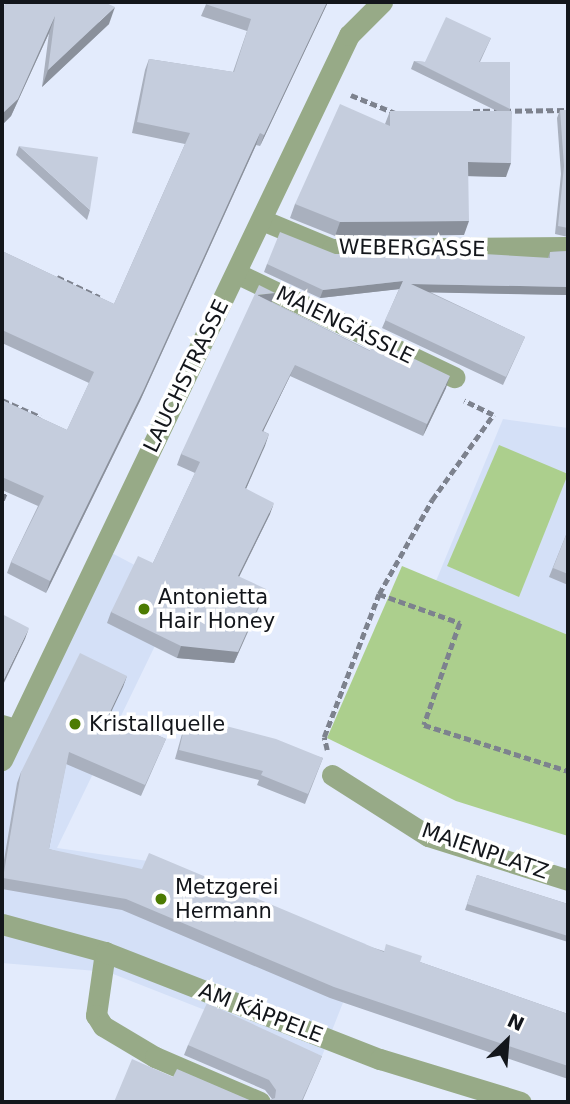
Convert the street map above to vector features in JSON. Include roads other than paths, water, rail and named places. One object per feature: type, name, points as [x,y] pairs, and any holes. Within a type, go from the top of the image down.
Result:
[{"type":"street","name":"LAUCHSTRASSE","points":[[2,760],[9,726],[236,273],[325,83],[349,36],[382,2]]},
{"type":"street","name":"WEBERGASSE","points":[[262,220],[332,248],[568,247]]},
{"type":"street","name":"MAIENGÄSSLE","points":[[236,273],[454,377]]},
{"type":"street","name":"MAIENPLATZ","points":[[332,775],[428,836],[568,880]]},
{"type":"street","name":"AM KÄPPELE","points":[[2,924],[105,952],[380,1059],[521,1102]]},
{"type":"street","points":[[105,952],[96,1014],[103,1026],[155,1057],[260,1102]]},
{"type":"place","name":"Antonietta Hair Honey","points":[[144,609]]},
{"type":"place","name":"Kristallquelle","points":[[75,724]]},
{"type":"place","name":"Metzgerei Hermann","points":[[161,899]]}]
